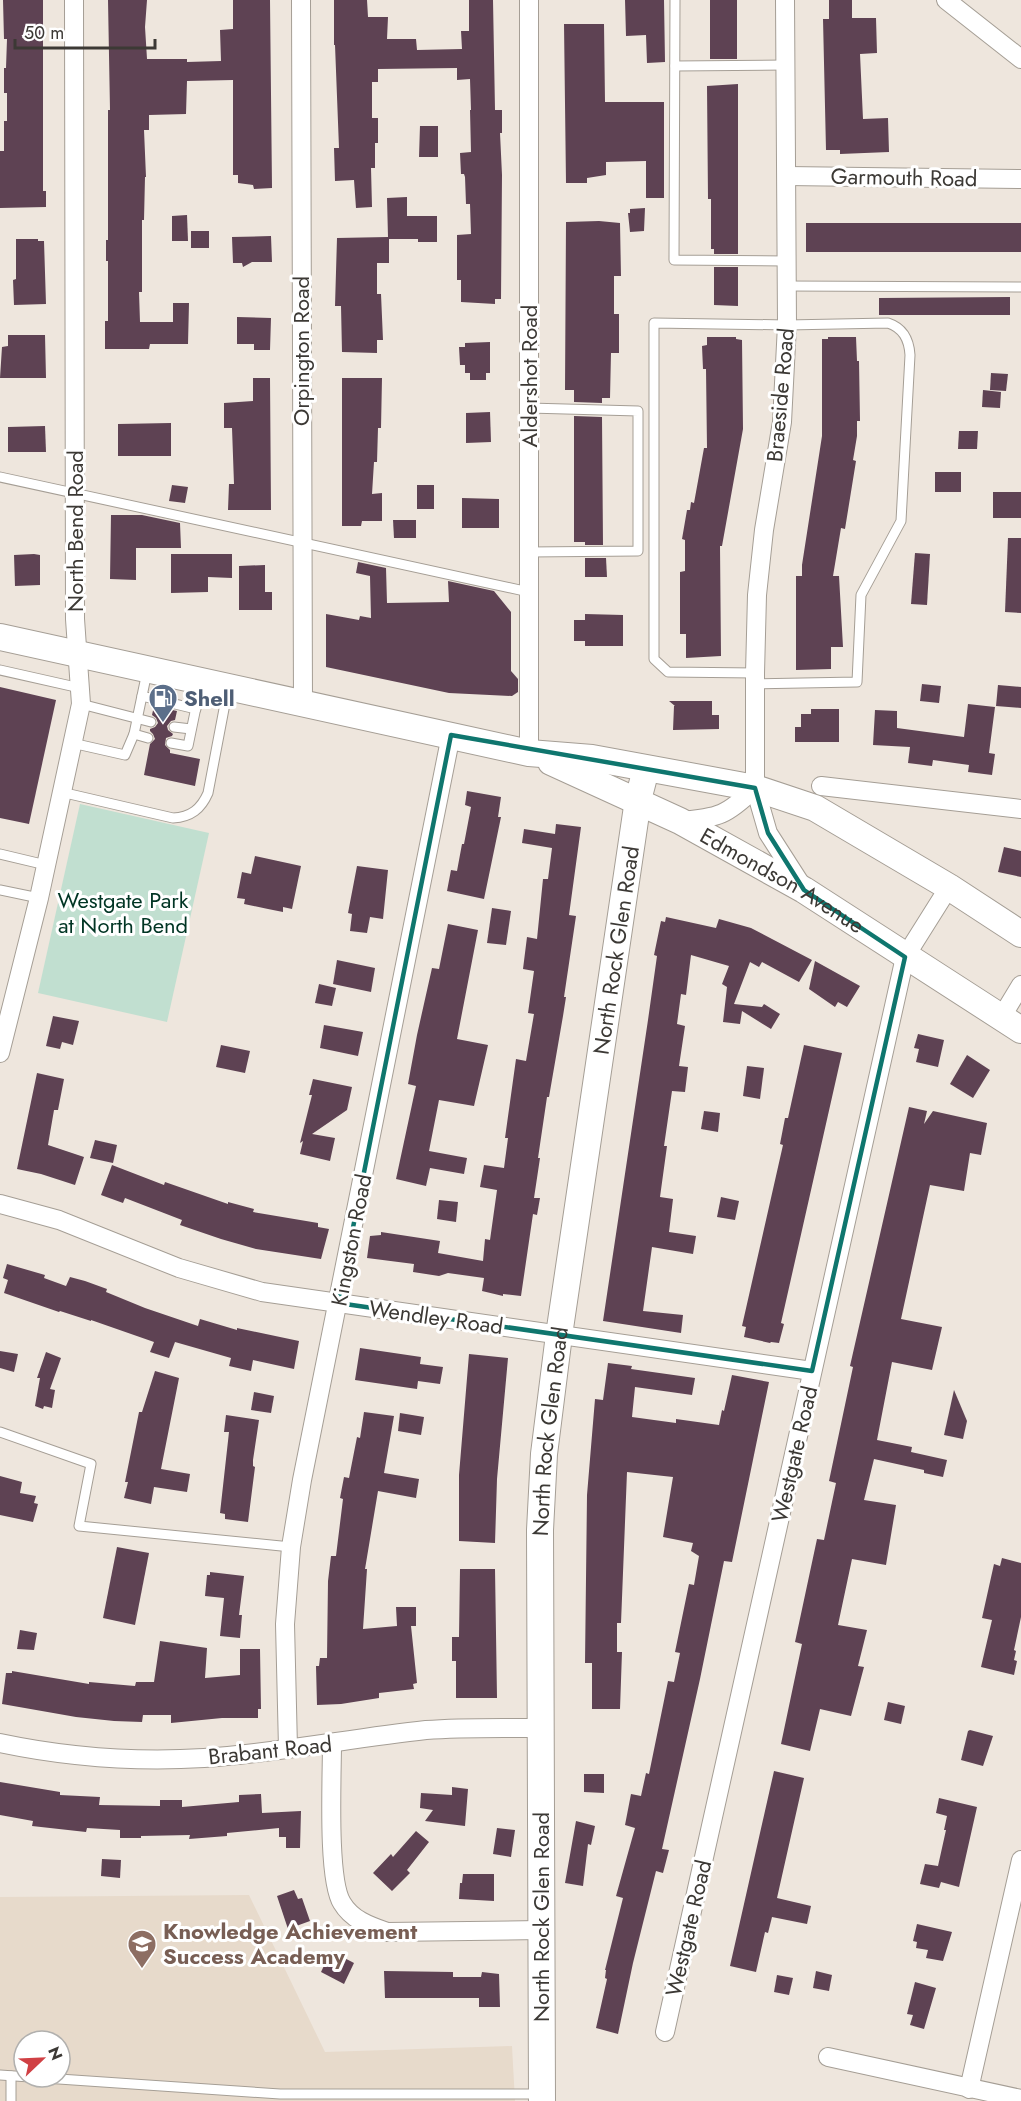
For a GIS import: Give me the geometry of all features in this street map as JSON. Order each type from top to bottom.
[{"type":"main road","name":"Edmondson Avenue","points":[[0,637],[529,753],[592,758],[755,788],[815,808],[949,887],[1021,934]]},
{"type":"main road","name":"Edmondson Avenue","points":[[529,753],[638,800],[804,890],[1011,1024]]},
{"type":"main road","name":"North Rock Glen Road","points":[[542,2098],[540,1530],[544,1454],[559,1335],[638,800],[646,769]]},
{"type":"street","name":"North Bend Road","points":[[0,1053],[6,1001],[39,898],[80,696],[77,653],[75,494],[74,0]]},
{"type":"street","name":"Orpington Road","points":[[301,0],[303,703]]},
{"type":"street","name":"Aldershot Road","points":[[529,0],[529,753]]},
{"type":"street","name":"Braeside Road","points":[[785,0],[787,325],[782,422],[764,530],[757,595],[754,679],[755,788],[768,833],[780,856],[804,890]]},
{"type":"street","points":[[949,1],[1021,59]]},
{"type":"street","name":"Garmouth Road","points":[[787,176],[1021,179]]},
{"type":"street","name":"Kingston Road","points":[[288,1748],[285,1624],[291,1547],[302,1480],[451,735]]},
{"type":"street","points":[[821,786],[1021,809]]},
{"type":"street","points":[[680,821],[723,814],[736,806],[755,788]]},
{"type":"street","name":"Westgate Road","points":[[665,2032],[905,957],[949,887]]},
{"type":"street","points":[[1011,1024],[1021,985]]},
{"type":"street","name":"Wendley Road","points":[[0,1204],[59,1220],[179,1268],[262,1292],[812,1371]]},
{"type":"street","name":"Brabant Road","points":[[0,1743],[37,1751],[91,1757],[204,1758],[426,1730],[540,1728]]},
{"type":"street","points":[[332,1743],[333,1874],[341,1902],[352,1915],[369,1926],[387,1932],[540,1930]]},
{"type":"street","points":[[969,2089],[1021,1860]]},
{"type":"street","points":[[828,2058],[1021,2099]]},
{"type":"lane","points":[[675,0],[674,260],[786,261]]},
{"type":"lane","points":[[675,66],[786,65]]},
{"type":"lane","points":[[786,286],[1021,287]]},
{"type":"lane","points":[[654,323],[787,325],[888,323],[898,327],[909,345],[901,521],[861,595],[858,682],[754,679],[668,672],[654,659],[654,323]]},
{"type":"lane","points":[[529,408],[638,411],[638,551],[529,552]]},
{"type":"lane","points":[[0,477],[528,592]]},
{"type":"lane","points":[[72,743],[124,755],[134,734],[148,669]]},
{"type":"lane","points":[[0,670],[151,722]]},
{"type":"lane","points":[[171,743],[188,746],[202,681]]},
{"type":"lane","points":[[61,792],[173,818],[184,817],[195,811],[203,805],[208,793],[228,687]]},
{"type":"lane","points":[[142,696],[196,709]]},
{"type":"lane","points":[[174,727],[191,729]]},
{"type":"lane","points":[[134,734],[148,738]]},
{"type":"lane","points":[[0,854],[46,865]]},
{"type":"lane","points":[[0,890],[39,898]]},
{"type":"lane","points":[[0,1432],[91,1464],[79,1526],[291,1547]]},
{"type":"lane","points":[[0,2075],[280,2094],[542,2098]]},
{"type":"lane","points":[[10,2076],[11,2101]]},
{"type":"highlighted area","points":[[451,735],[755,788],[768,833],[804,890],[905,957],[812,1371],[338,1303]]},
{"type":"shaded area","name":"Knowledge Achievement Success Academy","points":[[249,1895],[325,2052],[512,2046],[515,2101],[0,2101],[0,1897]]},
{"type":"green space","name":"Westgate Park at North Bend","points":[[80,804],[209,833],[167,1022],[38,993]]},
{"type":"building","points":[[3,0],[43,0],[43,191],[46,191],[46,207],[0,208],[0,151],[4,151],[4,121],[7,121],[4,68],[6,68],[7,39],[4,39]]},
{"type":"building","points":[[108,0],[147,0],[145,27],[147,59],[187,59],[187,62],[221,61],[220,30],[233,29],[233,0],[270,0],[272,188],[254,189],[253,185],[238,183],[238,175],[233,175],[233,80],[187,81],[186,114],[149,115],[149,130],[144,130],[146,177],[144,220],[142,220],[142,292],[139,292],[140,322],[173,322],[173,303],[189,303],[188,344],[150,344],[149,349],[105,349],[105,321],[108,321],[106,240],[108,240],[108,110],[110,110]]},
{"type":"building","points":[[334,0],[367,0],[368,17],[388,17],[387,39],[416,39],[417,50],[462,49],[461,31],[469,31],[469,0],[493,0],[495,110],[502,110],[502,133],[500,133],[501,299],[495,299],[495,304],[461,302],[461,280],[457,280],[457,235],[471,234],[470,204],[466,204],[465,177],[461,174],[460,153],[471,152],[471,110],[470,79],[457,80],[457,68],[378,69],[378,82],[372,82],[372,118],[378,118],[378,143],[375,143],[375,168],[371,168],[372,207],[356,208],[354,180],[335,181],[334,148],[339,148]]},
{"type":"building","points":[[625,0],[664,0],[665,62],[647,63],[646,35],[626,36]]},
{"type":"building","points":[[710,0],[737,0],[737,59],[710,59]]},
{"type":"building","points":[[829,0],[852,0],[852,18],[876,18],[877,53],[860,54],[863,119],[888,118],[889,152],[840,154],[840,150],[826,150],[823,19],[829,19]]},
{"type":"building","points":[[564,24],[604,24],[605,102],[664,102],[664,198],[646,198],[646,161],[606,162],[606,175],[587,178],[587,183],[566,183]]},
{"type":"building","points":[[738,84],[738,254],[714,254],[714,249],[711,249],[711,199],[708,199],[707,86]]},
{"type":"building","points":[[420,126],[438,126],[438,157],[419,157]]},
{"type":"building","points":[[407,197],[407,216],[437,216],[437,242],[418,242],[418,239],[389,239],[389,263],[377,263],[377,294],[381,294],[383,340],[377,340],[377,353],[342,352],[341,306],[335,306],[337,238],[388,237],[387,198]]},
{"type":"building","points":[[645,208],[644,231],[630,232],[628,213],[630,209]]},
{"type":"building","points":[[187,215],[188,241],[172,241],[172,216]]},
{"type":"building","points":[[566,222],[620,223],[621,276],[614,276],[614,314],[619,314],[619,353],[611,353],[610,398],[602,398],[602,403],[574,402],[574,390],[565,390]]},
{"type":"building","points":[[806,223],[1021,223],[1021,252],[806,252]]},
{"type":"building","points":[[191,231],[209,231],[209,248],[191,248]]},
{"type":"building","points":[[271,236],[272,262],[252,262],[243,267],[242,263],[233,263],[232,237]]},
{"type":"building","points":[[16,239],[44,241],[46,304],[14,305]]},
{"type":"building","points":[[714,267],[738,267],[738,306],[714,305]]},
{"type":"building","points":[[1010,297],[1010,315],[879,315],[879,298]]},
{"type":"building","points":[[237,317],[271,318],[270,350],[254,350],[254,344],[237,344]]},
{"type":"building","points":[[8,335],[45,335],[46,378],[0,378],[2,347],[8,346]]},
{"type":"building","points":[[707,337],[736,337],[742,340],[743,429],[722,546],[720,546],[721,656],[686,658],[686,634],[680,634],[680,572],[685,571],[685,540],[682,539],[687,510],[690,510],[691,502],[694,503],[704,448],[707,448],[706,369],[703,369],[702,346],[707,345]]},
{"type":"building","points":[[828,337],[856,337],[857,361],[859,361],[860,421],[857,421],[853,460],[856,461],[845,529],[841,528],[833,576],[839,576],[843,647],[831,647],[831,669],[796,670],[796,576],[802,576],[822,436],[822,339],[828,339]]},
{"type":"building","points":[[490,342],[490,373],[486,373],[486,380],[470,380],[470,373],[465,373],[465,365],[460,365],[459,347],[465,347],[465,343]]},
{"type":"building","points":[[991,373],[1008,374],[1006,391],[990,390]]},
{"type":"building","points":[[253,378],[270,378],[271,510],[228,510],[229,484],[234,484],[232,428],[224,428],[224,403],[253,401]]},
{"type":"building","points":[[342,378],[382,378],[381,428],[378,428],[377,462],[374,462],[372,494],[382,493],[382,521],[362,521],[361,526],[342,526]]},
{"type":"building","points":[[983,390],[1001,392],[1000,408],[982,407]]},
{"type":"building","points":[[490,412],[491,442],[466,443],[466,413]]},
{"type":"building","points":[[574,416],[602,417],[603,545],[585,545],[585,542],[574,542]]},
{"type":"building","points":[[171,423],[171,456],[118,456],[118,424]]},
{"type":"building","points":[[45,426],[46,452],[8,452],[8,427]]},
{"type":"building","points":[[959,431],[978,431],[977,449],[958,449]]},
{"type":"building","points":[[935,472],[961,472],[961,492],[935,492]]},
{"type":"building","points":[[172,485],[188,487],[185,503],[169,501]]},
{"type":"building","points":[[417,485],[434,485],[434,509],[417,509]]},
{"type":"building","points":[[993,492],[1021,492],[1021,518],[993,518]]},
{"type":"building","points":[[462,498],[499,499],[499,528],[462,528]]},
{"type":"building","points":[[111,515],[142,515],[180,523],[181,548],[136,548],[136,580],[110,579]]},
{"type":"building","points":[[393,520],[416,520],[416,538],[394,538]]},
{"type":"building","points":[[1008,538],[1021,538],[1021,613],[1005,612]]},
{"type":"building","points":[[915,553],[930,554],[927,605],[911,604]]},
{"type":"building","points":[[171,554],[232,554],[232,578],[208,577],[208,592],[171,593]]},
{"type":"building","points":[[14,555],[40,555],[40,585],[15,586]]},
{"type":"building","points":[[585,558],[606,558],[607,577],[585,577]]},
{"type":"building","points":[[358,562],[386,568],[387,603],[449,602],[448,581],[494,591],[511,612],[511,671],[518,679],[518,692],[512,696],[449,693],[326,667],[326,614],[359,620],[360,616],[371,618],[370,576],[356,573]]},
{"type":"building","points":[[265,565],[265,592],[272,592],[272,610],[239,610],[239,566]]},
{"type":"building","points":[[585,614],[623,615],[623,646],[585,646],[585,641],[574,641],[574,620],[585,620]]},
{"type":"building","points":[[922,684],[941,686],[939,703],[920,701]]},
{"type":"building","points":[[998,685],[1021,687],[1021,708],[996,706]]},
{"type":"building","points":[[0,687],[56,700],[29,824],[0,818]]},
{"type":"building","points":[[669,701],[712,701],[712,715],[719,715],[719,729],[673,730],[675,706]]},
{"type":"building","points":[[968,704],[995,707],[989,753],[995,754],[992,775],[968,772],[969,765],[933,760],[932,766],[908,763],[910,747],[873,745],[875,710],[897,711],[897,728],[964,737]]},
{"type":"building","points":[[154,706],[177,711],[175,720],[167,726],[173,734],[166,738],[165,745],[170,753],[200,759],[195,786],[144,775],[150,744],[155,739],[150,729],[158,723],[152,715]]},
{"type":"building","points":[[811,709],[839,709],[839,742],[795,742],[795,727],[801,727],[801,714],[811,714]]},
{"type":"building","points":[[467,791],[501,797],[498,817],[501,817],[484,899],[447,891],[451,870],[457,871],[462,844],[464,844],[471,807],[465,805]]},
{"type":"building","points":[[556,824],[581,827],[569,915],[576,916],[564,997],[566,997],[538,1158],[540,1158],[534,1198],[540,1198],[537,1215],[533,1214],[521,1296],[503,1294],[503,1296],[482,1291],[484,1278],[448,1273],[439,1276],[413,1272],[414,1264],[367,1258],[370,1236],[381,1235],[381,1232],[440,1241],[438,1253],[483,1261],[485,1239],[490,1240],[497,1190],[480,1187],[484,1165],[504,1168],[508,1138],[505,1138],[516,1059],[526,1061],[534,1014],[528,1013],[534,971],[523,969],[527,937],[537,939],[543,879],[548,879],[552,848],[522,843],[524,829],[555,834]]},
{"type":"building","points":[[1004,847],[1021,851],[1021,877],[998,872]]},
{"type":"building","points":[[255,856],[301,866],[292,909],[283,907],[283,912],[268,909],[244,904],[245,899],[237,898],[242,872],[251,874]]},
{"type":"building","points":[[357,866],[388,870],[383,919],[370,917],[367,933],[350,931],[352,914],[348,913]]},
{"type":"building","points":[[492,908],[511,911],[506,945],[487,943]]},
{"type":"building","points":[[666,917],[716,928],[719,919],[751,928],[812,960],[799,982],[762,962],[759,967],[750,962],[734,1004],[762,1007],[764,1004],[780,1014],[771,1029],[742,1011],[740,1024],[723,1022],[727,987],[722,984],[729,966],[691,955],[686,995],[681,994],[677,1024],[685,1026],[679,1066],[688,1067],[685,1092],[672,1091],[660,1197],[673,1199],[669,1232],[696,1236],[693,1254],[652,1247],[643,1311],[683,1315],[681,1333],[603,1321],[657,956],[654,955],[661,921],[665,922]]},
{"type":"building","points":[[448,924],[478,930],[457,1039],[488,1045],[474,1106],[439,1100],[429,1151],[467,1158],[464,1174],[430,1168],[426,1186],[396,1179],[416,1086],[408,1084],[417,1035],[432,968],[439,969]]},
{"type":"building","points":[[337,960],[375,968],[371,992],[333,984]]},
{"type":"building","points":[[815,961],[860,986],[847,1007],[838,1002],[835,1007],[809,989]]},
{"type":"building","points":[[319,984],[336,988],[332,1006],[315,1003]]},
{"type":"building","points":[[53,1016],[79,1021],[73,1045],[62,1042],[60,1049],[46,1046]]},
{"type":"building","points":[[324,1025],[363,1032],[358,1056],[320,1048]]},
{"type":"building","points":[[918,1034],[944,1040],[938,1067],[916,1062],[919,1049],[914,1048]]},
{"type":"building","points":[[221,1045],[250,1051],[245,1073],[216,1067]]},
{"type":"building","points":[[804,1045],[842,1053],[781,1323],[784,1324],[779,1343],[770,1343],[744,1337],[746,1327],[742,1326],[783,1145],[780,1144],[785,1118],[788,1118]]},
{"type":"building","points":[[967,1055],[990,1070],[973,1098],[950,1084]]},
{"type":"building","points":[[747,1066],[764,1068],[760,1099],[743,1096]]},
{"type":"building","points":[[37,1073],[64,1079],[58,1110],[54,1110],[48,1145],[84,1157],[75,1185],[17,1169]]},
{"type":"building","points":[[313,1079],[352,1087],[347,1110],[312,1134],[335,1138],[330,1161],[300,1154],[303,1141],[300,1143],[312,1095],[309,1095]]},
{"type":"building","points":[[909,1107],[927,1111],[924,1124],[933,1111],[987,1123],[981,1155],[970,1153],[964,1191],[930,1185],[901,1319],[942,1327],[932,1370],[892,1362],[877,1440],[912,1447],[911,1452],[947,1460],[943,1477],[924,1473],[924,1470],[874,1459],[864,1500],[896,1505],[886,1565],[852,1559],[838,1625],[867,1630],[858,1666],[864,1667],[851,1716],[820,1709],[810,1751],[781,1744],[802,1644],[795,1642],[817,1539],[824,1540],[836,1483],[829,1481],[853,1367],[850,1366]]},
{"type":"building","points":[[704,1111],[720,1113],[718,1132],[701,1129]]},
{"type":"building","points":[[95,1140],[117,1145],[113,1163],[90,1158]]},
{"type":"building","points":[[112,1165],[164,1185],[165,1182],[228,1204],[228,1202],[254,1209],[253,1212],[318,1223],[318,1227],[329,1229],[321,1259],[256,1249],[221,1239],[180,1225],[182,1220],[125,1198],[123,1203],[101,1195]]},
{"type":"building","points":[[721,1197],[739,1201],[735,1220],[717,1217]]},
{"type":"building","points":[[439,1200],[458,1202],[456,1222],[437,1219]]},
{"type":"building","points":[[7,1264],[45,1275],[44,1278],[66,1286],[70,1277],[85,1281],[145,1308],[198,1326],[200,1319],[237,1330],[237,1328],[299,1341],[294,1369],[253,1360],[251,1371],[229,1366],[231,1358],[175,1342],[169,1358],[150,1352],[154,1342],[4,1293],[8,1280],[3,1278]]},
{"type":"building","points":[[360,1348],[421,1357],[420,1364],[443,1367],[440,1384],[418,1381],[417,1389],[355,1380]]},
{"type":"building","points":[[0,1351],[18,1354],[14,1372],[0,1368]]},
{"type":"building","points":[[46,1352],[61,1358],[50,1389],[55,1390],[52,1408],[44,1406],[43,1409],[35,1406],[40,1378],[37,1378]]},
{"type":"building","points":[[469,1354],[508,1358],[497,1479],[495,1543],[459,1541],[459,1475]]},
{"type":"building","points":[[608,1363],[632,1366],[631,1369],[695,1378],[692,1395],[635,1387],[632,1417],[676,1423],[676,1419],[719,1425],[732,1375],[769,1382],[732,1562],[724,1561],[662,1849],[669,1850],[663,1873],[656,1871],[618,2034],[596,2028],[607,1979],[605,1970],[623,1898],[616,1896],[635,1828],[625,1825],[631,1794],[641,1796],[646,1773],[649,1774],[668,1681],[674,1682],[680,1653],[675,1652],[689,1584],[694,1585],[699,1556],[691,1551],[693,1543],[663,1537],[673,1477],[627,1472],[621,1623],[617,1623],[617,1652],[622,1652],[620,1709],[592,1709],[592,1663],[585,1663],[587,1495],[595,1399],[603,1400]]},
{"type":"building","points":[[155,1371],[179,1378],[161,1469],[190,1474],[187,1492],[154,1487],[151,1504],[124,1498],[139,1412],[142,1412]]},
{"type":"building","points":[[954,1390],[967,1421],[963,1439],[944,1435]]},
{"type":"building","points":[[254,1392],[274,1396],[271,1413],[251,1410]]},
{"type":"building","points":[[364,1412],[394,1416],[384,1473],[419,1479],[416,1498],[378,1491],[365,1569],[367,1569],[363,1629],[397,1626],[396,1607],[416,1607],[416,1626],[411,1626],[417,1683],[413,1684],[414,1689],[379,1693],[379,1698],[317,1705],[316,1666],[319,1666],[320,1658],[327,1658],[328,1581],[331,1556],[336,1556],[343,1499],[340,1498],[344,1477],[349,1478],[357,1437],[360,1438]]},
{"type":"building","points":[[400,1413],[424,1417],[421,1435],[398,1431]]},
{"type":"building","points":[[226,1415],[259,1420],[248,1522],[225,1519],[225,1514],[220,1513],[229,1432],[224,1432]]},
{"type":"building","points":[[0,1476],[22,1482],[20,1493],[36,1496],[34,1503],[38,1504],[33,1522],[0,1515]]},
{"type":"building","points":[[117,1547],[149,1553],[135,1625],[103,1618]]},
{"type":"building","points":[[1002,1558],[1021,1563],[1021,1617],[1014,1650],[1016,1651],[1014,1660],[1017,1661],[1014,1675],[981,1667],[992,1620],[982,1618],[994,1564],[1000,1566]]},
{"type":"building","points":[[460,1569],[495,1569],[497,1698],[456,1698],[456,1661],[452,1661],[452,1637],[459,1637]]},
{"type":"building","points":[[210,1572],[244,1576],[239,1615],[242,1615],[240,1638],[220,1636],[224,1598],[205,1596],[207,1575],[210,1575]]},
{"type":"building","points":[[20,1630],[37,1633],[34,1650],[17,1649]]},
{"type":"building","points":[[160,1641],[207,1648],[205,1678],[240,1675],[240,1649],[260,1649],[261,1709],[258,1709],[258,1718],[222,1718],[171,1723],[171,1715],[143,1715],[142,1722],[114,1721],[2,1704],[6,1673],[12,1673],[12,1671],[89,1684],[89,1682],[135,1686],[136,1682],[154,1682]]},
{"type":"building","points":[[888,1702],[905,1706],[901,1724],[884,1720]]},
{"type":"building","points":[[970,1730],[993,1736],[983,1766],[961,1760]]},
{"type":"building","points":[[774,1771],[804,1778],[777,1898],[811,1906],[807,1924],[772,1917],[768,1933],[765,1932],[756,1972],[730,1966]]},
{"type":"building","points":[[584,1774],[604,1774],[604,1793],[584,1792]]},
{"type":"building","points":[[0,1782],[60,1792],[60,1795],[100,1797],[99,1805],[160,1806],[160,1800],[182,1800],[182,1807],[239,1802],[239,1795],[261,1794],[262,1813],[301,1811],[300,1848],[286,1848],[286,1837],[279,1837],[279,1828],[189,1839],[190,1835],[120,1838],[120,1830],[87,1828],[86,1832],[32,1826],[33,1821],[0,1815]]},
{"type":"building","points":[[452,1787],[468,1789],[465,1826],[425,1821],[433,1810],[420,1808],[421,1793],[452,1795]]},
{"type":"building","points":[[939,1798],[977,1807],[959,1887],[941,1882],[939,1888],[920,1884],[925,1864],[938,1866],[946,1830],[944,1830],[947,1816],[936,1813]]},
{"type":"building","points":[[576,1821],[595,1826],[591,1845],[588,1844],[583,1886],[565,1883]]},
{"type":"building","points":[[497,1828],[515,1830],[511,1857],[493,1854]]},
{"type":"building","points":[[416,1831],[429,1842],[407,1870],[410,1873],[392,1891],[373,1873],[391,1854],[393,1857]]},
{"type":"building","points":[[102,1859],[121,1860],[120,1878],[101,1876]]},
{"type":"building","points":[[463,1874],[494,1874],[494,1901],[459,1899]]},
{"type":"building","points":[[294,1890],[298,1899],[302,1898],[310,1921],[288,1929],[277,1896]]},
{"type":"building","points":[[917,1924],[952,1932],[943,1961],[926,1958],[928,1950],[916,1948],[917,1942],[913,1941]]},
{"type":"building","points":[[331,1951],[354,1963],[344,1984],[321,1972]]},
{"type":"building","points":[[384,1971],[453,1972],[453,1977],[481,1977],[482,1972],[499,1974],[500,2007],[479,2007],[479,1998],[385,1998]]},
{"type":"building","points":[[816,1971],[832,1975],[829,1991],[813,1988]]},
{"type":"building","points":[[777,1975],[793,1978],[789,1995],[774,1992]]},
{"type":"building","points":[[915,1982],[936,1988],[924,2029],[910,2025],[913,2015],[907,2014]]},
{"type":"place","name":"Shell","points":[[163,724]]},
{"type":"place","name":"Knowledge Achievement Success Academy","points":[[142,1970]]}]
